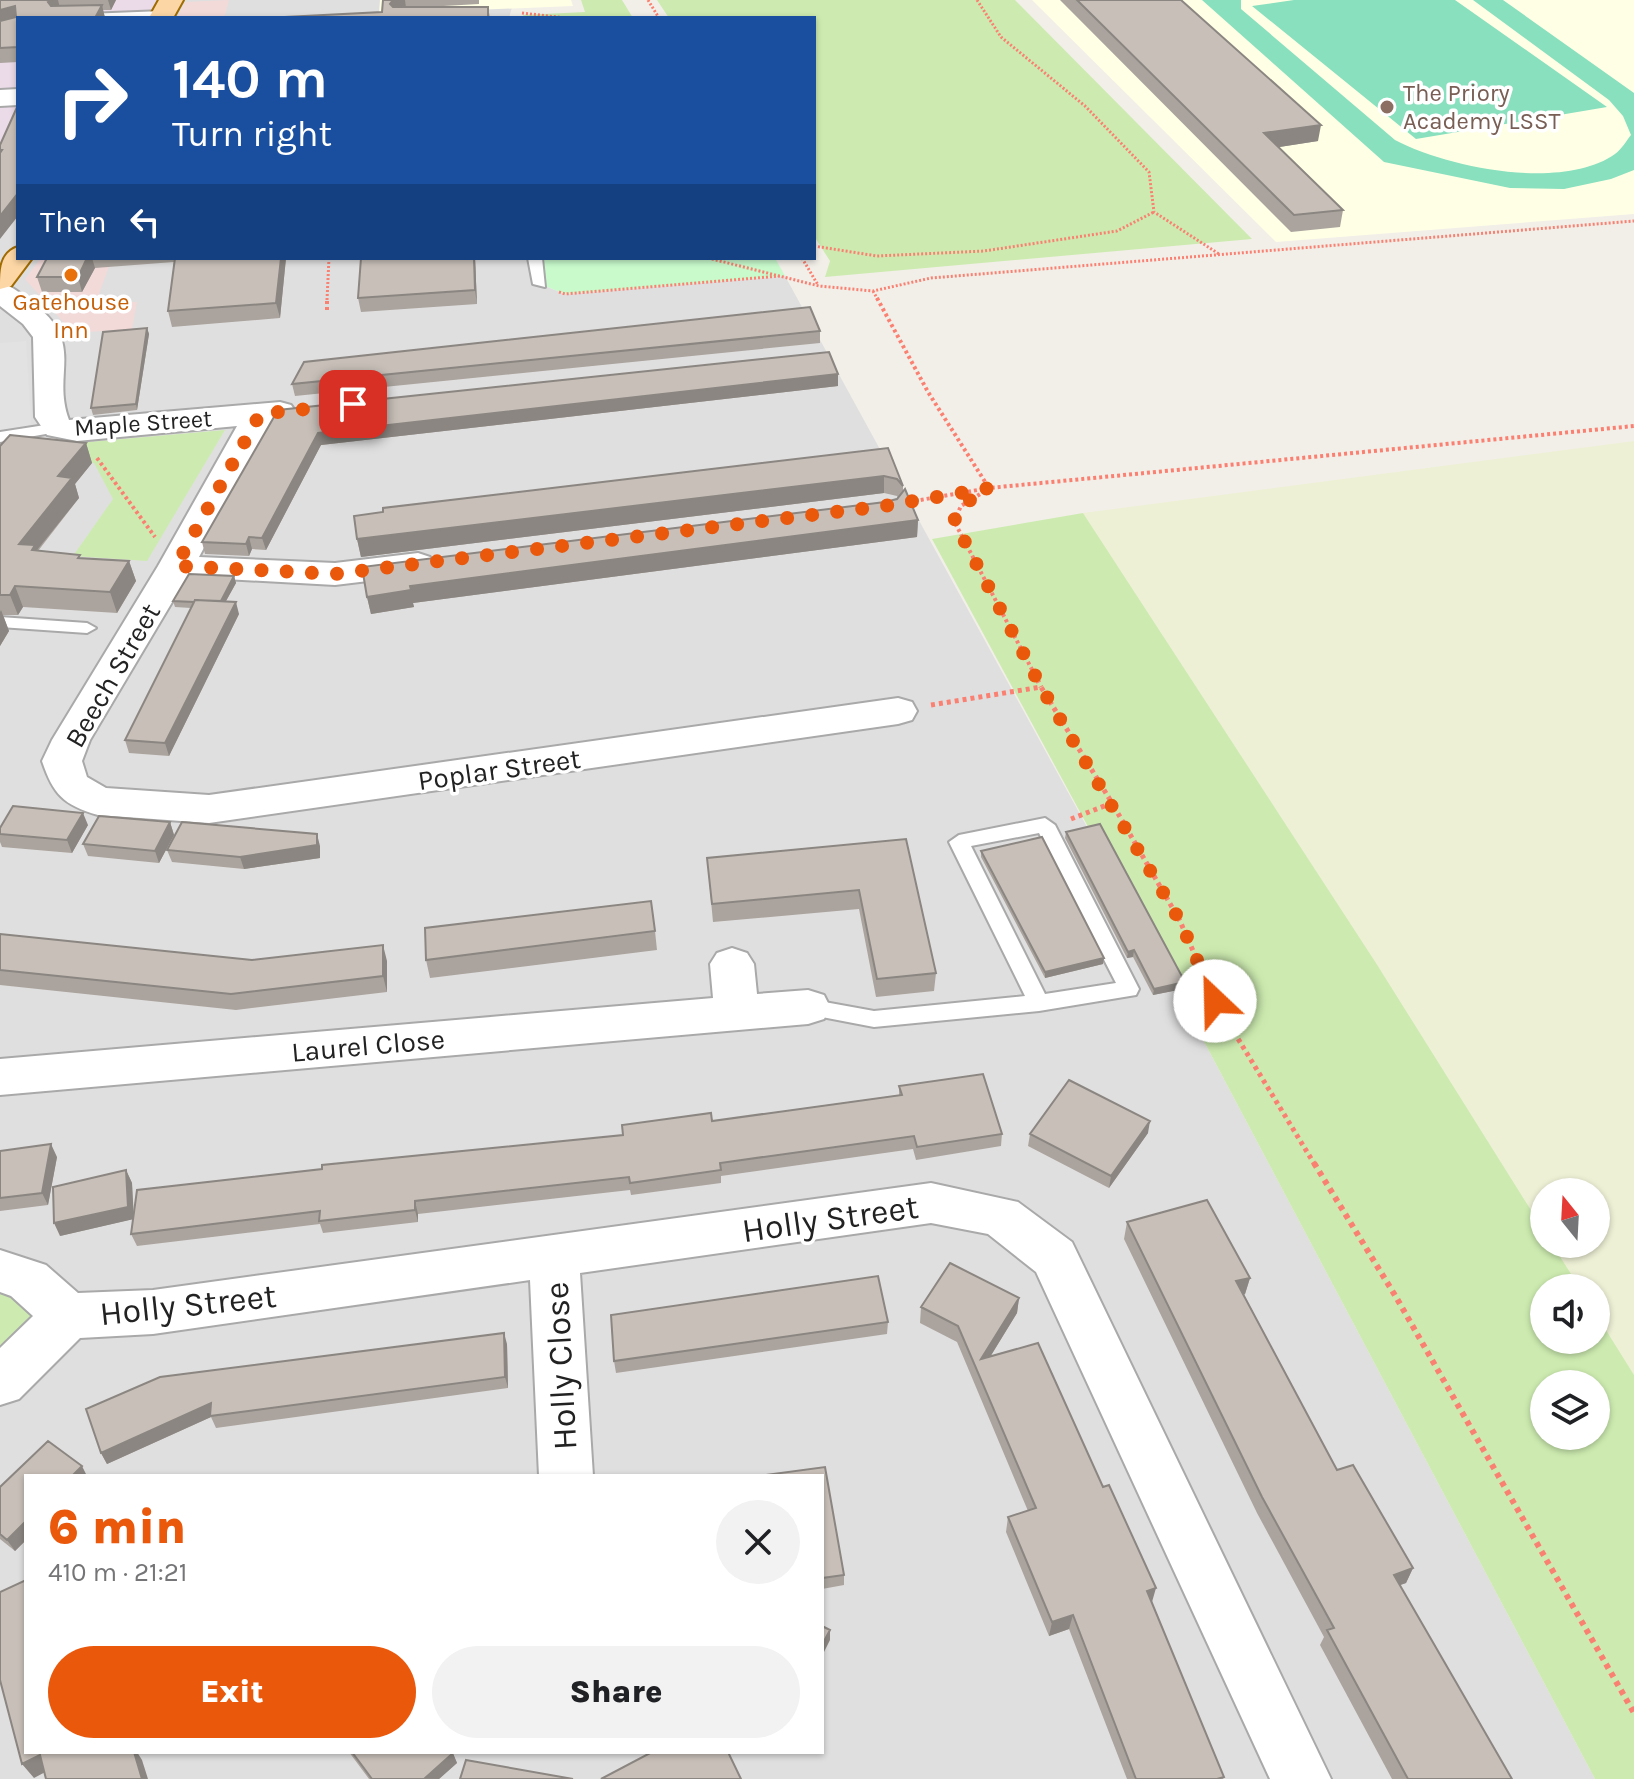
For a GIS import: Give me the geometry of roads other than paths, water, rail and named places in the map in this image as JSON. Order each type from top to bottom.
[{"type":"main road","points":[[0,280],[16,259]]},
{"type":"street","name":"Maple Street","points":[[0,292],[34,318],[48,337],[51,417],[68,430],[308,409]]},
{"type":"street","name":"Beech Street","points":[[98,801],[70,785],[62,761],[71,740],[176,566],[260,414]]},
{"type":"street","points":[[176,566],[335,574],[445,561]]},
{"type":"street","name":"Poplar Street","points":[[98,801],[209,809],[898,711]]},
{"type":"street","points":[[732,964],[737,1013]]},
{"type":"street","name":"Laurel Close","points":[[0,1077],[808,1007]]},
{"type":"street","name":"Holly Street","points":[[0,1382],[68,1316],[153,1312],[931,1203],[1001,1216],[1054,1257],[1301,1779]]},
{"type":"street","name":"Holly Close","points":[[554,1256],[566,1474]]},
{"type":"street","name":"Holly Street","points":[[0,1271],[28,1280],[68,1316]]},
{"type":"lane","points":[[91,16],[165,11]]},
{"type":"lane","points":[[535,260],[540,284]]},
{"type":"lane","points":[[0,437],[68,430]]},
{"type":"lane","points":[[0,622],[87,628]]},
{"type":"lane","points":[[808,1007],[874,1019],[1039,1003],[1129,989],[1045,825],[959,842],[1039,1003]]},
{"type":"place","name":"The Priory Academy LSST","points":[[1387,107]]},
{"type":"place","name":"Gatehouse Inn","points":[[71,275]]}]
